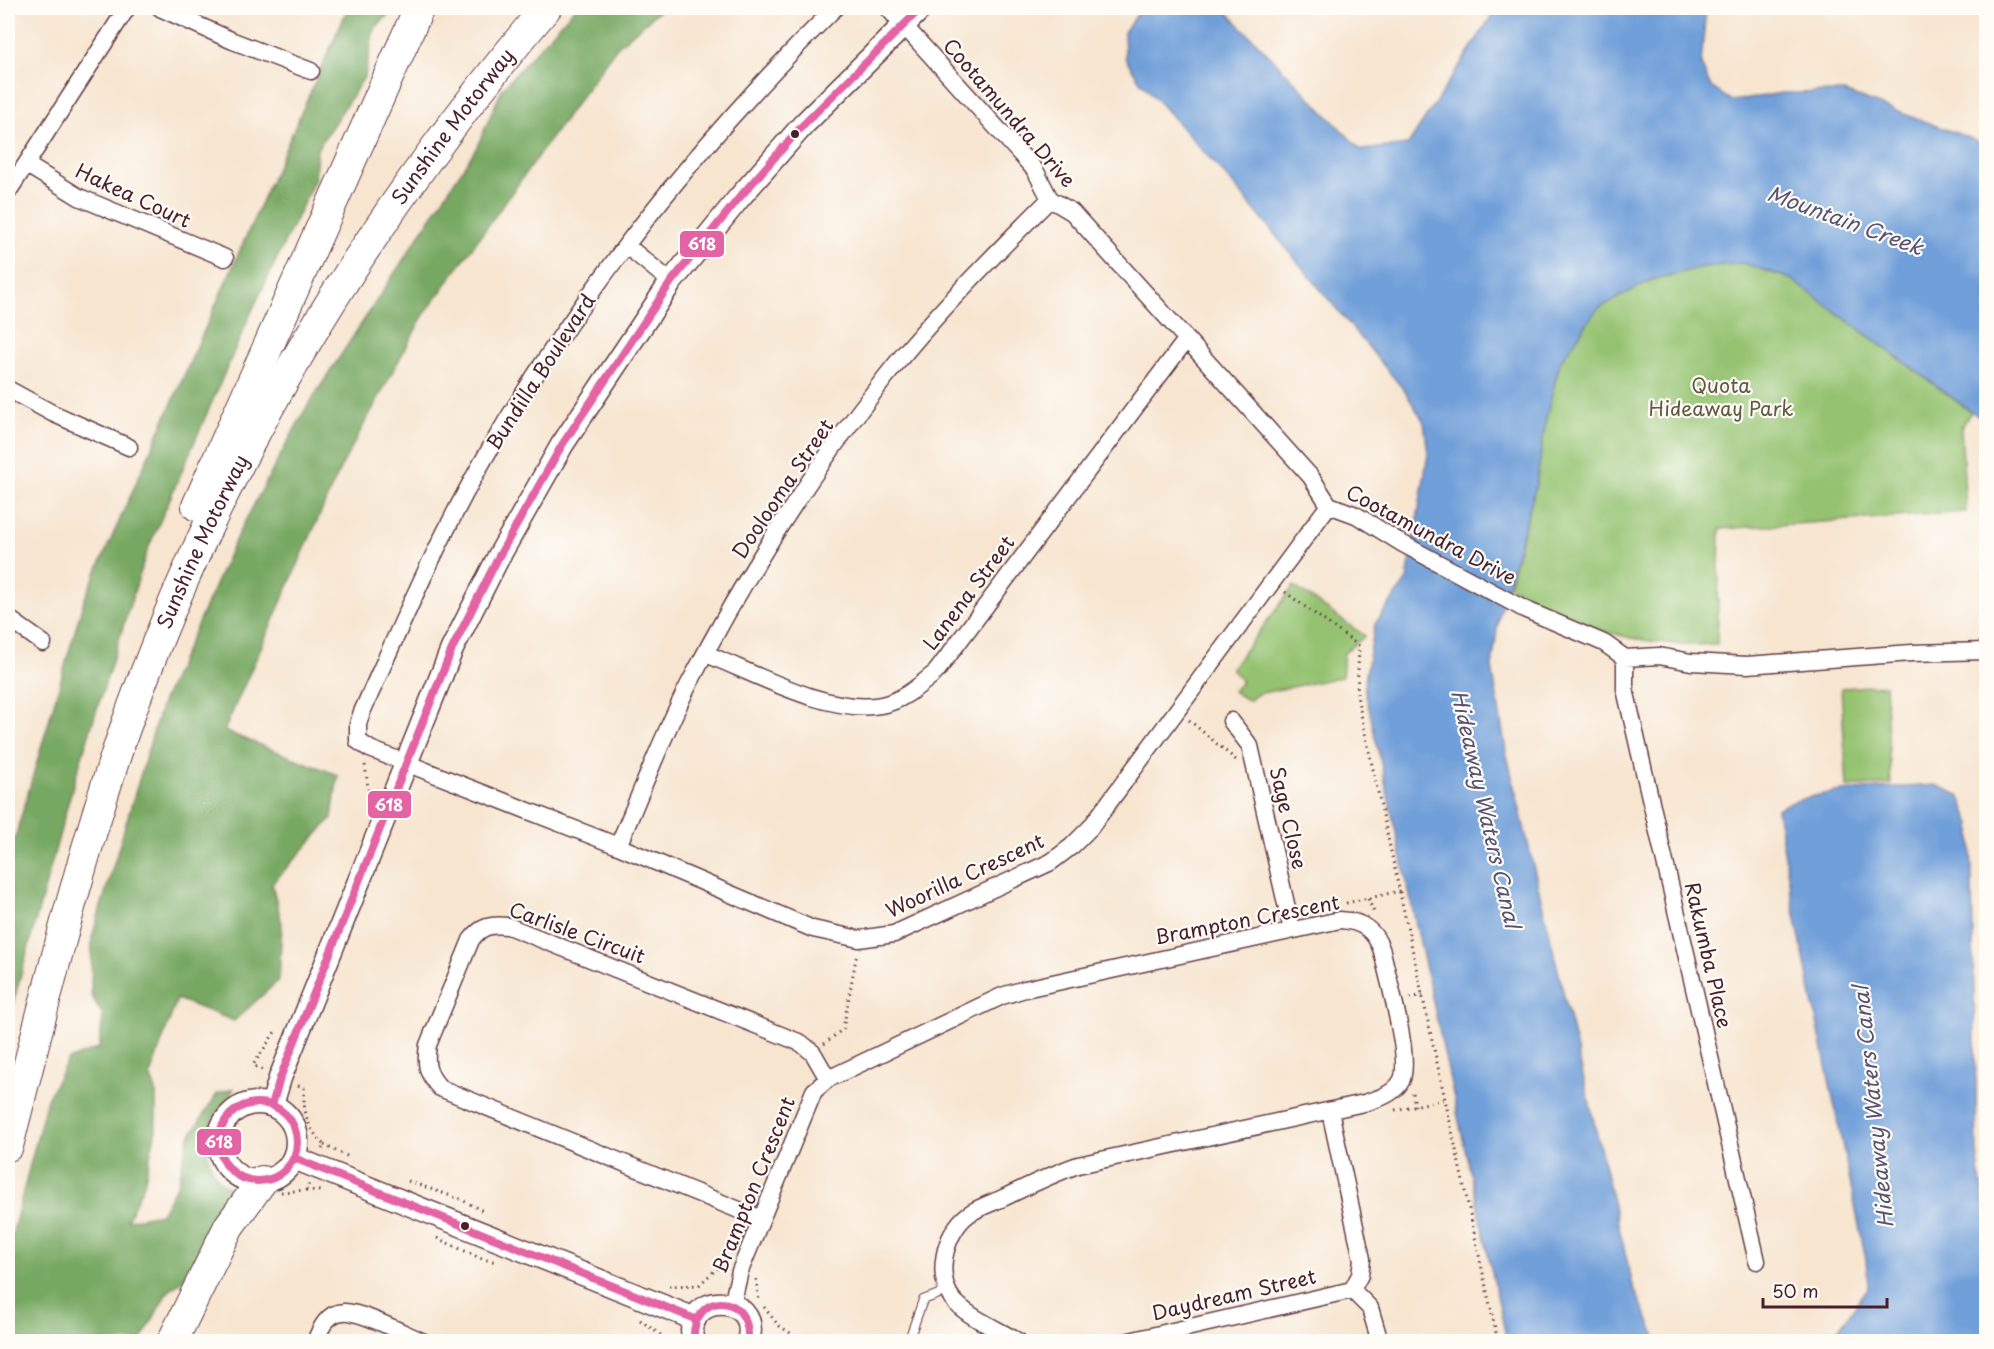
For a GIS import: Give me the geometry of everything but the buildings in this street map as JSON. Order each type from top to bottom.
[{"type":"highway","points":[[171,610],[166,586],[191,520],[249,383],[419,8]]},
{"type":"highway","name":"Sunshine Motorway","points":[[8,1146],[92,829],[124,732],[194,556],[255,431],[322,315],[392,206],[441,138],[546,8]]},
{"type":"highway","points":[[172,1341],[228,1226],[262,1181]]},
{"type":"street","points":[[8,192],[127,8]]},
{"type":"street","points":[[160,8],[232,41],[311,71]]},
{"type":"street","name":"Bundilla Boulevard","points":[[407,764],[358,741],[358,724],[425,571],[490,447],[560,338],[627,246],[705,146],[835,8]]},
{"type":"street","points":[[272,1105],[280,1078],[407,764],[425,711],[452,649],[499,556],[562,445],[671,282],[895,16],[921,8]]},
{"type":"street","name":"Cootamundra Drive","points":[[895,16],[1035,170],[1050,199],[1072,212],[1311,477],[1329,505],[1356,515],[1403,544],[1524,609],[1604,643],[1625,658]]},
{"type":"street","name":"Hakea Court","points":[[27,165],[79,197],[225,258]]},
{"type":"street","name":"Doolooma Street","points":[[618,846],[688,685],[757,562],[819,469],[885,378],[969,281],[1050,199]]},
{"type":"street","points":[[627,246],[671,282]]},
{"type":"street","name":"Lanena Street","points":[[706,654],[820,700],[848,706],[881,705],[912,692],[936,672],[1186,340]]},
{"type":"street","points":[[8,388],[52,413],[129,447]]},
{"type":"street","name":"Woorilla Crescent","points":[[407,764],[618,846],[813,929],[859,939],[894,934],[1051,862],[1072,846],[1090,828],[1329,505]]},
{"type":"street","points":[[8,618],[43,644]]},
{"type":"street","points":[[1625,658],[1659,657],[1691,662],[1747,665],[1912,653],[1986,651]]},
{"type":"street","name":"Rakumba Place","points":[[1625,658],[1625,689],[1757,1261]]},
{"type":"street","name":"Sage Close","points":[[1231,720],[1250,746],[1292,930]]},
{"type":"street","name":"Brampton Crescent","points":[[732,1305],[740,1271],[814,1091],[828,1079],[1002,996],[1340,920],[1355,921],[1377,938],[1406,1059],[1401,1083],[1387,1095],[1330,1110],[1078,1165],[1049,1176],[969,1214],[957,1227],[943,1260],[942,1275],[947,1291]]},
{"type":"street","name":"Carlisle Circuit","points":[[761,1219],[440,1088],[429,1076],[425,1060],[428,1045],[471,940],[479,930],[493,925],[508,926],[801,1043],[813,1053],[828,1079]]},
{"type":"street","points":[[259,1102],[272,1105],[284,1112],[292,1122],[297,1134],[294,1158],[286,1170],[275,1177],[262,1181],[249,1180],[232,1170],[221,1154],[219,1139],[222,1126],[232,1113],[243,1106],[259,1102]]},
{"type":"street","points":[[1330,1110],[1362,1259],[1360,1275],[1352,1290],[1370,1308],[1380,1341]]},
{"type":"street","points":[[294,1158],[694,1330],[708,1306],[717,1303],[732,1305],[743,1313],[748,1321],[750,1341]]},
{"type":"street","name":"Daydream Street","points":[[1125,1341],[1352,1290]]},
{"type":"street","points":[[947,1291],[957,1304],[1019,1341]]},
{"type":"street","points":[[315,1341],[321,1327],[331,1316],[343,1311],[357,1314],[424,1341]]},
{"type":"lane","points":[[908,1341],[923,1300],[947,1291]]},
{"type":"path","points":[[1272,583],[1359,646],[1357,696],[1498,1341]]},
{"type":"path","points":[[1188,721],[1241,765]]},
{"type":"path","points":[[366,761],[369,794],[367,806]]},
{"type":"path","points":[[1339,905],[1400,891]]},
{"type":"path","points":[[813,1053],[843,1029],[859,939]]},
{"type":"path","points":[[261,1070],[253,1065],[278,1025]]},
{"type":"path","points":[[297,1085],[304,1088],[304,1115],[311,1132],[324,1145],[356,1161]]},
{"type":"path","points":[[1384,1113],[1446,1099]]},
{"type":"path","points":[[322,1151],[324,1145]]},
{"type":"path","points":[[405,1180],[460,1199],[487,1213]]},
{"type":"path","points":[[662,1284],[671,1287],[699,1285],[722,1264],[755,1276],[759,1302],[778,1324],[804,1341]]},
{"type":"green space","points":[[348,8],[392,8],[374,29],[365,76],[317,149],[315,179],[250,315],[147,551],[73,785],[8,1022],[8,862],[84,600]]},
{"type":"green space","points":[[575,8],[662,8],[616,48],[423,316],[341,467],[224,731],[338,775],[332,818],[272,884],[282,924],[279,980],[234,1021],[177,999],[150,1075],[156,1091],[156,1130],[144,1184],[127,1220],[161,1214],[178,1183],[188,1139],[217,1094],[234,1088],[215,1115],[210,1127],[209,1156],[215,1175],[221,1182],[231,1188],[248,1190],[196,1269],[167,1293],[141,1341],[8,1342],[8,1250],[47,1099],[68,1060],[99,1048],[103,1015],[91,995],[92,937],[162,703],[238,534],[305,410],[477,147],[502,89]]},
{"type":"green space","name":"Quota Hideaway Park","points":[[1743,263],[1791,279],[1971,412],[1961,427],[1966,512],[1720,529],[1717,644],[1661,643],[1608,632],[1558,613],[1509,586],[1536,485],[1546,418],[1560,362],[1597,309],[1651,280],[1703,267]]},
{"type":"green space","points":[[1294,586],[1365,636],[1344,653],[1342,677],[1257,694],[1249,701],[1233,691],[1242,681],[1231,669]]},
{"type":"green space","points":[[1885,685],[1891,784],[1847,787],[1841,688]]},
{"type":"water","points":[[1142,8],[1223,8],[1361,150],[1408,145],[1497,8],[1706,8],[1701,64],[1711,87],[1732,101],[1782,93],[1844,92],[1986,144],[1986,422],[1791,279],[1743,263],[1703,267],[1651,280],[1597,309],[1560,362],[1546,418],[1536,485],[1499,615],[1492,667],[1506,751],[1633,1286],[1658,1341],[1507,1341],[1364,686],[1375,624],[1407,580],[1428,454],[1424,422],[1404,390],[1232,183],[1140,81],[1125,58],[1124,32]]},
{"type":"water","name":"Hideaway Waters Canal","points":[[1936,785],[1959,795],[1971,824],[1977,1152],[1986,1224],[1986,1341],[1830,1341],[1868,1288],[1866,1259],[1793,905],[1777,809],[1814,796],[1834,792]]},
{"type":"transit line","name":"618","points":[[272,1105],[280,1078],[452,649],[499,556],[562,445],[671,282],[739,198],[804,124],[921,8]]},
{"type":"transit line","name":"618","points":[[258,1103],[273,1106],[286,1114],[294,1127],[297,1142],[294,1157],[286,1170],[273,1178],[258,1181],[243,1178],[230,1170],[222,1157],[219,1142],[222,1127],[230,1114],[243,1106],[258,1103]]},
{"type":"transit line","name":"618","points":[[294,1158],[695,1319]]},
{"type":"transit line","name":"618","points":[[694,1342],[695,1325],[701,1313],[710,1305],[721,1303],[732,1305],[741,1313],[747,1325],[748,1342]]},
{"type":"water label","name":"Mountain Creek","points":[[1845,221]]}]
